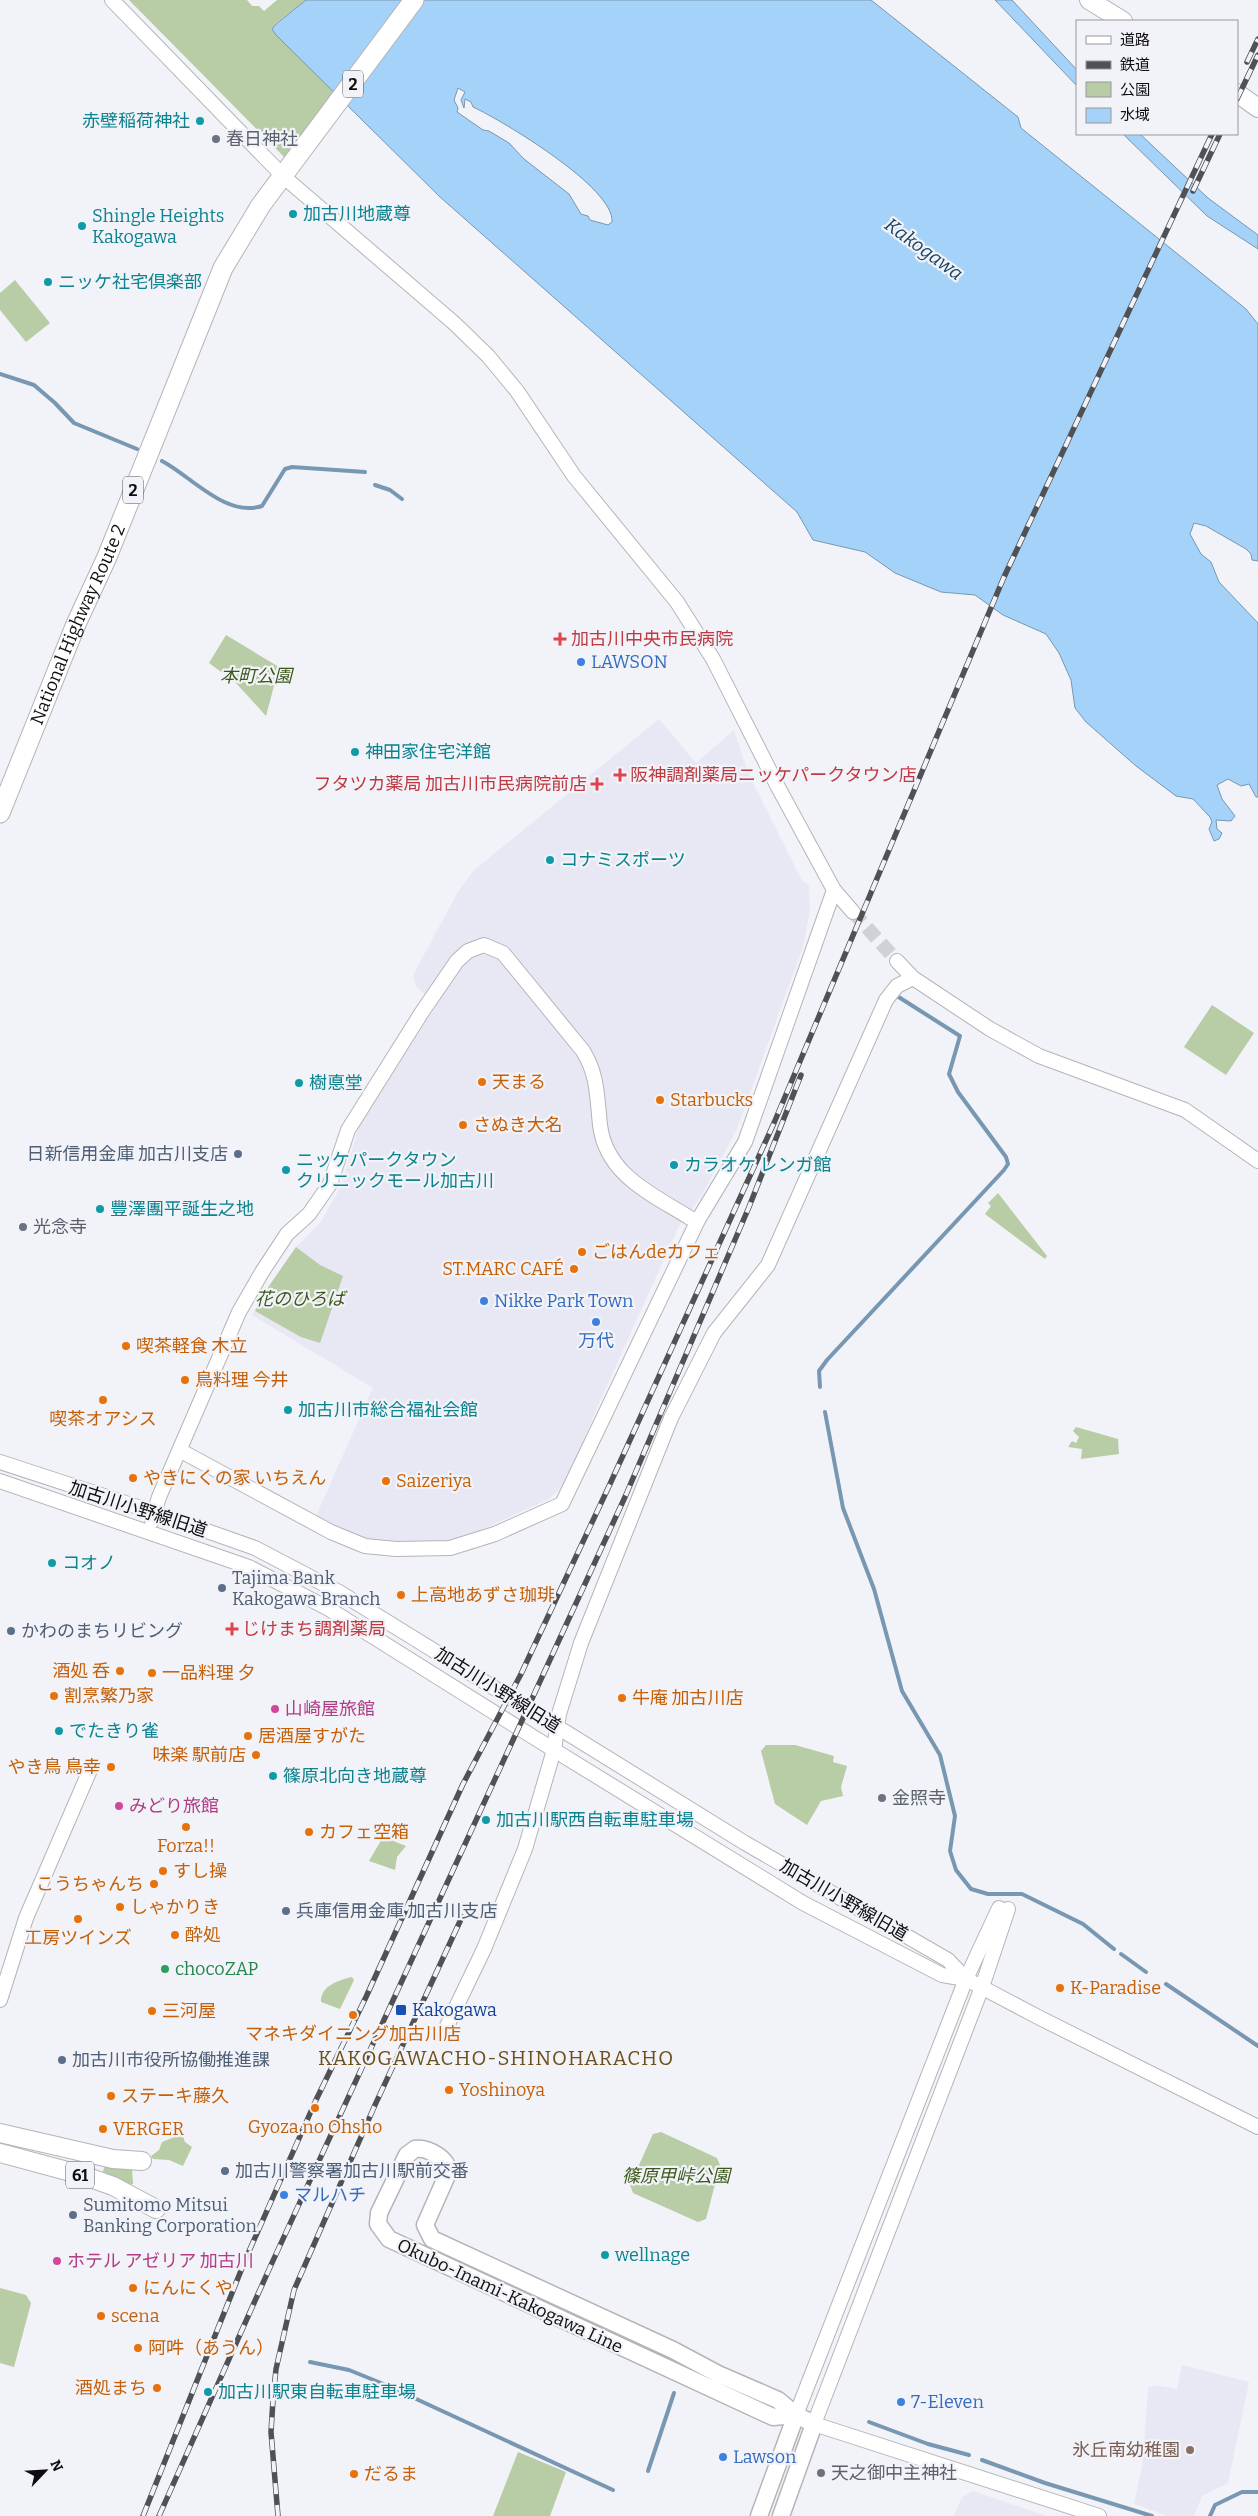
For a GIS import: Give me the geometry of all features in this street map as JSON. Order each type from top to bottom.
[{"type":"highway","name":"National Highway Route 2","points":[[0,813],[76,624],[107,557],[223,268],[261,205],[288,172],[414,0]]},
{"type":"main road","points":[[1089,0],[1121,20]]},
{"type":"main road","points":[[1238,94],[1258,108]]},
{"type":"main road","name":"61","points":[[0,2133],[113,2159],[142,2162]]},
{"type":"main road","name":"Okubo-Inami-Kakogawa Line","points":[[796,2415],[773,2417],[389,2239],[378,2224],[379,2213],[407,2155],[415,2149],[422,2148],[444,2161],[447,2166],[448,2173],[425,2225],[432,2239],[673,2350],[718,2374],[778,2400],[796,2415],[814,2424]]},
{"type":"main road","name":"61","points":[[0,2153],[94,2179],[113,2186],[156,2209]]},
{"type":"main road","points":[[759,2516],[796,2415]]},
{"type":"main road","points":[[781,2516],[814,2424]]},
{"type":"street","points":[[112,0],[288,172],[454,323],[488,356],[517,391],[574,476],[677,602],[714,659],[778,787],[834,890],[853,912]]},
{"type":"street","points":[[181,1451],[331,1532],[365,1546],[396,1549],[450,1548],[479,1540],[534,1518],[562,1504],[570,1492],[698,1220],[745,1142],[834,890]]},
{"type":"street","points":[[150,1532],[153,1512],[181,1451],[239,1312],[287,1234],[309,1214],[330,1184],[348,1130],[422,1012],[457,962],[468,951],[484,945],[503,953],[583,1051],[591,1063],[596,1081],[603,1141],[614,1164],[633,1182],[690,1218],[698,1220]]},
{"type":"street","points":[[896,961],[913,978],[990,1029],[1040,1056],[1185,1110],[1258,1161]]},
{"type":"street","points":[[447,2026],[484,1948],[525,1849],[554,1750],[559,1714],[581,1643],[671,1418],[714,1333],[768,1266],[886,1000],[897,986],[913,978]]},
{"type":"street","name":"加古川小野線旧道","points":[[0,1462],[153,1512],[254,1548],[339,1592],[745,1843],[948,1960],[966,1979]]},
{"type":"street","name":"加古川小野線旧道","points":[[0,1481],[249,1566],[324,1606],[803,1903],[942,1975],[966,1979],[1258,2127]]},
{"type":"street","points":[[0,2000],[26,1918],[90,1770]]},
{"type":"street","points":[[796,2415],[966,1979],[1003,1908],[982,1987],[814,2424],[1099,2516]]},
{"type":"shaded area","points":[[659,719],[696,763],[734,730],[748,773],[801,879],[809,886],[810,911],[803,947],[737,1129],[701,1197],[679,1226],[593,1417],[566,1483],[549,1499],[466,1537],[412,1546],[360,1537],[315,1518],[373,1388],[252,1315],[296,1247],[320,1223],[341,1186],[359,1127],[436,1006],[416,986],[413,975],[458,892],[473,871]]},
{"type":"shaded area","name":"氷丘南幼稚園","points":[[1182,2365],[1249,2382],[1228,2483],[1202,2496],[1194,2516],[1168,2516],[1134,2504],[1143,2461],[1148,2388],[1155,2385],[1177,2389]]},
{"type":"shaded area","points":[[973,2491],[1047,2516],[954,2516],[962,2497]]},
{"type":"green space","points":[[129,0],[247,0],[252,6],[259,6],[264,11],[277,0],[306,0],[275,24],[272,29],[338,96],[288,161]]},
{"type":"green space","points":[[15,280],[50,323],[26,342],[0,310],[0,293]]},
{"type":"green space","name":"本町公園","points":[[226,635],[279,667],[266,716],[236,683],[209,663]]},
{"type":"green space","points":[[1212,1005],[1254,1033],[1226,1075],[1184,1047]]},
{"type":"green space","points":[[998,1193],[1047,1256],[1045,1259],[985,1214],[991,1206],[988,1203]]},
{"type":"green space","name":"花のひろば","points":[[296,1247],[320,1265],[343,1276],[320,1343],[301,1337],[255,1311],[269,1286]]},
{"type":"green space","points":[[1076,1427],[1118,1439],[1119,1454],[1081,1459],[1082,1449],[1068,1447],[1072,1441],[1076,1443],[1079,1437],[1073,1431]]},
{"type":"green space","points":[[766,1745],[795,1745],[834,1756],[833,1762],[847,1766],[841,1787],[843,1796],[821,1801],[807,1825],[775,1804],[761,1751]]},
{"type":"green space","points":[[383,1837],[406,1846],[397,1857],[395,1870],[369,1861]]},
{"type":"green space","points":[[352,1977],[354,1980],[340,2009],[321,2002],[327,1988],[336,1982]]},
{"type":"green space","name":"篠原甲峠公園","points":[[661,2132],[717,2158],[720,2165],[706,2219],[698,2222],[633,2193],[630,2185],[653,2134]]},
{"type":"green space","points":[[182,2134],[185,2142],[192,2147],[183,2166],[169,2160],[153,2159],[151,2156],[159,2150],[162,2142]]},
{"type":"green space","points":[[105,2164],[132,2169],[133,2184],[128,2185],[103,2172]]},
{"type":"green space","points":[[0,2288],[26,2295],[31,2303],[14,2367],[0,2363]]},
{"type":"green space","points":[[518,2452],[566,2472],[550,2516],[493,2516]]},
{"type":"water","points":[[306,0],[871,0],[1018,117],[1021,128],[1246,309],[1258,324],[1258,561],[1252,560],[1251,554],[1246,549],[1206,526],[1194,523],[1190,534],[1201,554],[1211,562],[1219,582],[1258,623],[1258,797],[1256,797],[1249,784],[1241,786],[1228,779],[1217,785],[1222,799],[1235,816],[1231,821],[1216,820],[1217,829],[1222,833],[1219,839],[1214,841],[1209,829],[1212,822],[1210,817],[1193,799],[1176,796],[1136,766],[1086,722],[1075,708],[1071,680],[1059,653],[1046,634],[1003,615],[975,595],[941,592],[895,573],[865,552],[813,540],[797,512],[440,197],[276,35],[272,29]],"holes":[[[458,88],[465,92],[461,100],[464,108],[465,99],[471,102],[473,107],[508,126],[577,174],[596,192],[608,208],[612,222],[608,225],[590,220],[588,216],[581,214],[569,194],[524,159],[509,143],[489,131],[483,130],[457,112],[458,108],[454,100]]]},
{"type":"water","points":[[995,0],[1012,0],[1076,69],[1076,85]]},
{"type":"water","points":[[1124,135],[1141,135],[1208,198],[1258,235],[1258,249],[1207,216]]},
{"type":"waterway","points":[[0,374],[34,385],[74,423],[137,449]]},
{"type":"waterway","points":[[162,461],[209,494],[235,506],[249,508],[262,506],[285,469],[292,467],[365,472]]},
{"type":"waterway","points":[[375,485],[390,490],[402,499]]},
{"type":"waterway","points":[[820,1387],[819,1371],[827,1360],[1008,1164],[1006,1157],[958,1092],[949,1074],[960,1036],[897,996]]},
{"type":"waterway","points":[[825,1412],[843,1508],[874,1589],[902,1691],[940,1755],[955,1816],[950,1851],[956,1870],[971,1889],[988,1894],[1022,1894],[1083,1924],[1114,1949]]},
{"type":"waterway","points":[[1121,1954],[1146,1972]]},
{"type":"waterway","points":[[1166,1984],[1258,2046]]},
{"type":"waterway","points":[[310,2362],[349,2370],[386,2385],[613,2490]]},
{"type":"waterway","points":[[648,2471],[674,2393]]},
{"type":"waterway","points":[[869,2422],[928,2444],[969,2455]]},
{"type":"waterway","points":[[982,2460],[1045,2483],[1152,2516]]},
{"type":"waterway","points":[[1210,2516],[1215,2505],[1242,2492],[1258,2492]]},
{"type":"tunnel","points":[[853,912],[897,961]]},
{"type":"railway","points":[[1247,62],[1258,39]]},
{"type":"railway","points":[[1238,97],[1258,55]]},
{"type":"railway","points":[[143,2516],[246,2258],[316,2100],[366,1997],[463,1784],[521,1674],[610,1484],[774,1123],[1004,577],[1212,135]]},
{"type":"railway","points":[[1193,191],[1220,135]]},
{"type":"railway","points":[[159,2516],[271,2265],[625,1497],[749,1207],[801,1075]]},
{"type":"railway","points":[[278,2516],[271,2432],[273,2400],[276,2369],[294,2290],[375,2105],[462,1917]]},
{"type":"place","name":"赤壁稲荷神社","points":[[200,121]]},
{"type":"place","name":"春日神社","points":[[216,139]]},
{"type":"place","name":"加古川地蔵尊","points":[[293,214]]},
{"type":"place","name":"Shingle Heights Kakogawa","points":[[82,226]]},
{"type":"place","name":"ニッケ社宅倶楽部","points":[[48,282]]},
{"type":"place","name":"加古川中央市民病院","points":[[560,639]]},
{"type":"place","name":"LAWSON","points":[[581,662]]},
{"type":"place","name":"神田家住宅洋館","points":[[355,752]]},
{"type":"place","name":"阪神調剤薬局ニッケパークタウン店","points":[[620,775]]},
{"type":"place","name":"フタツカ薬局 加古川市民病院前店","points":[[597,784]]},
{"type":"place","name":"コナミスポーツ","points":[[550,860]]},
{"type":"place","name":"天まる","points":[[482,1082]]},
{"type":"place","name":"樹悳堂","points":[[299,1083]]},
{"type":"place","name":"Starbucks","points":[[660,1100]]},
{"type":"place","name":"さぬき大名","points":[[463,1125]]},
{"type":"place","name":"日新信用金庫 加古川支店","points":[[238,1154]]},
{"type":"place","name":"カラオケ レンガ館","points":[[674,1165]]},
{"type":"place","name":"ニッケパークタウン クリニックモール加古川","points":[[286,1170]]},
{"type":"place","name":"豐澤團平誕生之地","points":[[100,1209]]},
{"type":"place","name":"光念寺","points":[[23,1227]]},
{"type":"place","name":"ごはんdeカフェ","points":[[582,1252]]},
{"type":"place","name":"ST.MARC CAFÉ","points":[[574,1269]]},
{"type":"place","name":"Nikke Park Town","points":[[484,1301]]},
{"type":"place","name":"万代","points":[[596,1322]]},
{"type":"place","name":"喫茶軽食 木立","points":[[126,1346]]},
{"type":"place","name":"鳥料理 今井","points":[[185,1380]]},
{"type":"place","name":"喫茶オアシス","points":[[103,1400]]},
{"type":"place","name":"加古川市総合福祉会館","points":[[288,1410]]},
{"type":"place","name":"やきにくの家 いちえん","points":[[133,1478]]},
{"type":"place","name":"Saizeriya","points":[[386,1481]]},
{"type":"place","name":"コオノ","points":[[52,1563]]},
{"type":"place","name":"Tajima Bank Kakogawa Branch","points":[[222,1588]]},
{"type":"place","name":"上高地あずさ珈琲","points":[[401,1595]]},
{"type":"place","name":"じけまち調剤薬局","points":[[232,1629]]},
{"type":"place","name":"かわのまちリビング","points":[[11,1631]]},
{"type":"place","name":"酒処 呑","points":[[120,1671]]},
{"type":"place","name":"一品料理 夕","points":[[152,1673]]},
{"type":"place","name":"割烹繁乃家","points":[[54,1696]]},
{"type":"place","name":"牛庵 加古川店","points":[[622,1698]]},
{"type":"place","name":"山崎屋旅館","points":[[275,1709]]},
{"type":"place","name":"でたきり雀","points":[[59,1731]]},
{"type":"place","name":"居酒屋すがた","points":[[248,1736]]},
{"type":"place","name":"味楽 駅前店","points":[[256,1755]]},
{"type":"place","name":"やき鳥 鳥幸","points":[[111,1767]]},
{"type":"place","name":"篠原北向き地蔵尊","points":[[273,1776]]},
{"type":"place","name":"金照寺","points":[[882,1798]]},
{"type":"place","name":"みどり旅館","points":[[119,1806]]},
{"type":"place","name":"加古川駅西自転車駐車場","points":[[486,1820]]},
{"type":"place","name":"Forza!!","points":[[186,1827]]},
{"type":"place","name":"カフェ空箱","points":[[309,1832]]},
{"type":"place","name":"すし操","points":[[163,1871]]},
{"type":"place","name":"こうちゃんち","points":[[154,1884]]},
{"type":"place","name":"しゃかりき","points":[[120,1907]]},
{"type":"place","name":"兵庫信用金庫 加古川支店","points":[[286,1911]]},
{"type":"place","name":"工房ツインズ","points":[[78,1919]]},
{"type":"place","name":"酔処","points":[[175,1935]]},
{"type":"place","name":"chocoZAP","points":[[165,1969]]},
{"type":"place","name":"K-Paradise","points":[[1060,1988]]},
{"type":"place","name":"Kakogawa","points":[[401,2010]]},
{"type":"place","name":"三河屋","points":[[152,2011]]},
{"type":"place","name":"マネキダイニング加古川店","points":[[353,2015]]},
{"type":"place","name":"加古川市役所協働推進課","points":[[62,2060]]},
{"type":"place","name":"Yoshinoya","points":[[449,2090]]},
{"type":"place","name":"ステーキ藤久","points":[[111,2096]]},
{"type":"place","name":"Gyoza no Ohsho","points":[[315,2108]]},
{"type":"place","name":"VERGER","points":[[103,2129]]},
{"type":"place","name":"加古川警察署加古川駅前交番","points":[[225,2171]]},
{"type":"place","name":"マルハチ","points":[[284,2195]]},
{"type":"place","name":"Sumitomo Mitsui Banking Corporation","points":[[73,2215]]},
{"type":"place","name":"wellnage","points":[[605,2255]]},
{"type":"place","name":"ホテル アゼリア 加古川","points":[[57,2261]]},
{"type":"place","name":"にんにくや","points":[[133,2288]]},
{"type":"place","name":"scena","points":[[101,2316]]},
{"type":"place","name":"阿吽（あうん）","points":[[138,2348]]},
{"type":"place","name":"酒処まち","points":[[157,2388]]},
{"type":"place","name":"加古川駅東自転車駐車場","points":[[208,2392]]},
{"type":"place","name":"7-Eleven","points":[[901,2402]]},
{"type":"place","name":"氷丘南幼稚園","points":[[1190,2450]]},
{"type":"place","name":"Lawson","points":[[723,2457]]},
{"type":"place","name":"天之御中主神社","points":[[821,2473]]},
{"type":"place","name":"だるま","points":[[354,2474]]},
{"type":"district","name":"KAKOGAWACHO-SHINOHARACHO","points":[[496,2058]]}]
